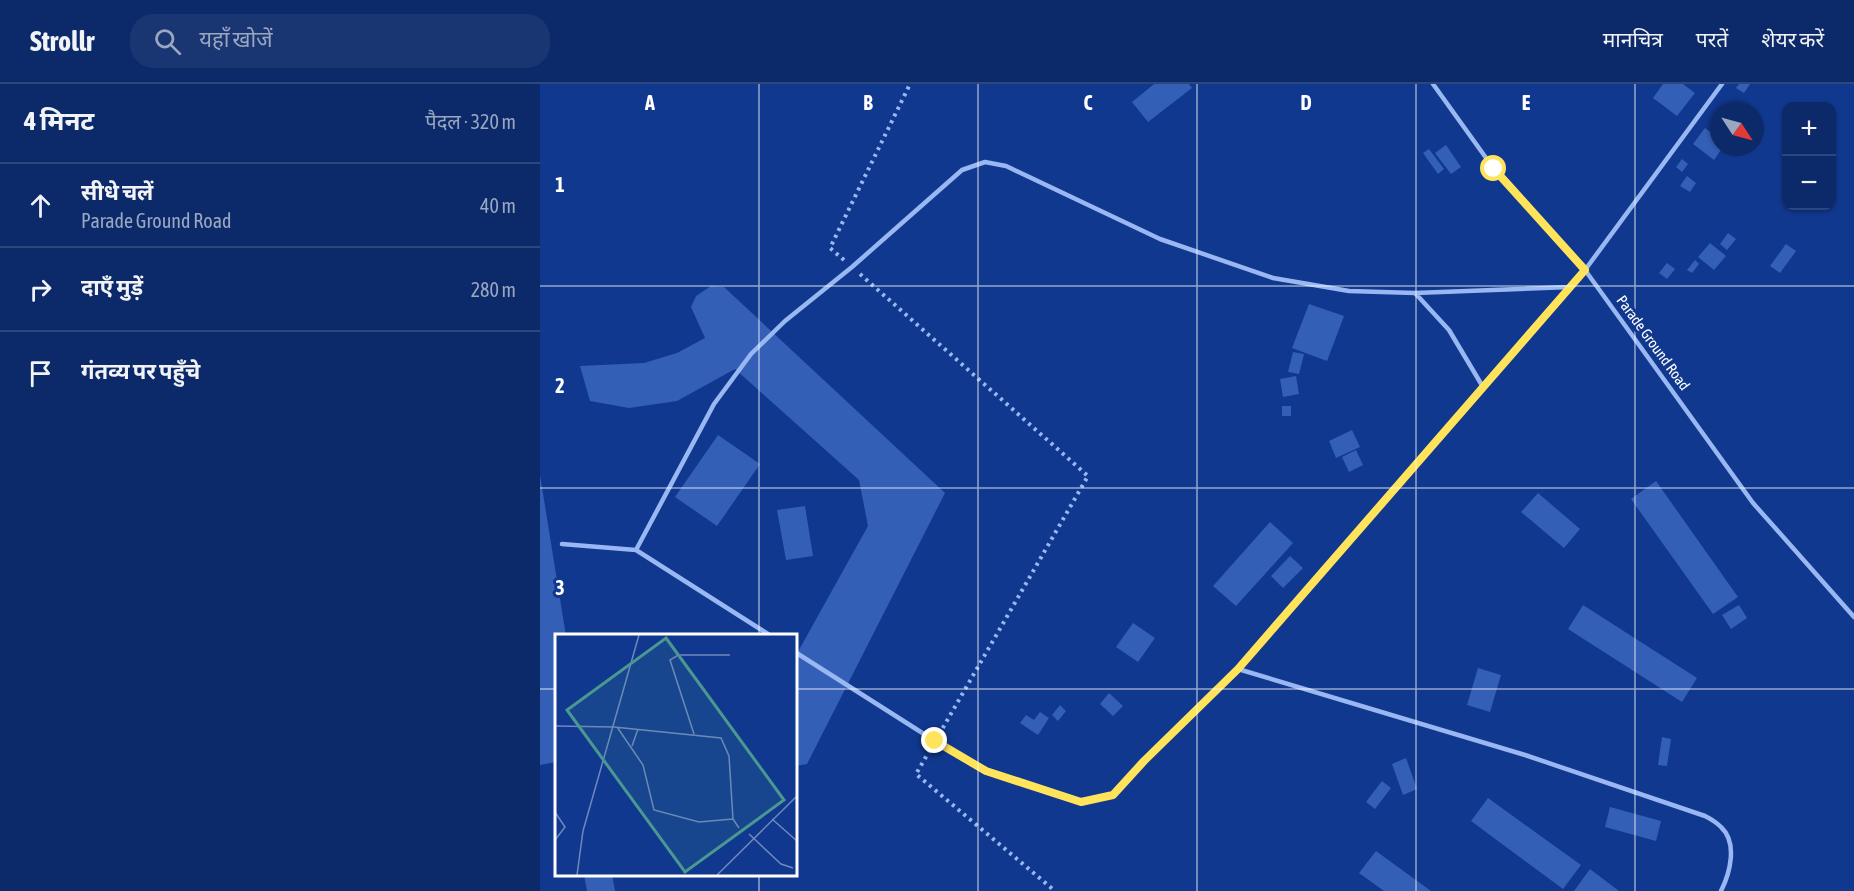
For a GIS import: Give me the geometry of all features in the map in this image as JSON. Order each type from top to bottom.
[{"type":"lane","name":"Parade Ground Road","points":[[1432,84],[1494,169],[1585,270],[1753,503],[1854,617]]},
{"type":"lane","points":[[796,653],[986,771],[1081,802],[1113,795],[1144,761],[1238,669],[1585,270],[1722,84]]},
{"type":"lane","points":[[636,550],[714,404],[751,354],[785,321],[852,267],[962,170],[985,162],[1006,166],[1160,238],[1273,278],[1348,291],[1415,293],[1570,287]]},
{"type":"lane","points":[[1415,293],[1449,330],[1483,387]]},
{"type":"lane","points":[[562,544],[636,550],[768,634]]},
{"type":"lane","points":[[1238,669],[1526,755],[1706,816],[1723,828],[1731,844],[1731,861],[1721,891]]},
{"type":"path","points":[[910,84],[830,248],[1088,476],[916,774],[1055,891]]},
{"type":"building","points":[[1154,84],[1189,84],[1192,88],[1148,122],[1132,102]]},
{"type":"building","points":[[1663,84],[1683,84],[1695,93],[1677,116],[1653,98]]},
{"type":"building","points":[[1739,84],[1750,84],[1744,93],[1736,88]]},
{"type":"building","points":[[1705,128],[1710,132],[1710,156],[1717,156],[1714,160],[1693,144]]},
{"type":"building","points":[[1446,145],[1461,167],[1451,174],[1435,153]]},
{"type":"building","points":[[1429,149],[1444,169],[1438,174],[1423,153]]},
{"type":"building","points":[[1682,159],[1688,164],[1682,172],[1676,167]]},
{"type":"building","points":[[1687,176],[1696,183],[1690,192],[1680,186]]},
{"type":"building","points":[[1728,233],[1736,239],[1727,250],[1720,244]]},
{"type":"building","points":[[1710,243],[1726,256],[1714,270],[1698,257]]},
{"type":"building","points":[[1786,244],[1796,251],[1780,273],[1770,266]]},
{"type":"building","points":[[1695,260],[1699,264],[1692,273],[1687,270]]},
{"type":"building","points":[[1667,263],[1675,269],[1667,279],[1659,273]]},
{"type":"building","points":[[711,286],[724,287],[945,493],[807,764],[796,766],[796,655],[868,526],[859,480],[735,369],[677,401],[629,408],[590,401],[580,366],[644,363],[677,353],[705,338],[691,307],[696,296]]},
{"type":"building","points":[[1309,304],[1344,316],[1327,361],[1292,348]]},
{"type":"building","points":[[1293,352],[1304,354],[1299,374],[1288,372]]},
{"type":"building","points":[[1296,376],[1299,394],[1283,397],[1280,379]]},
{"type":"building","points":[[1282,406],[1291,406],[1291,416],[1282,416]]},
{"type":"building","points":[[1352,430],[1360,447],[1336,458],[1329,441]]},
{"type":"building","points":[[718,435],[760,464],[717,526],[675,497]]},
{"type":"building","points":[[1356,450],[1363,465],[1349,472],[1342,457]]},
{"type":"building","points":[[540,475],[566,634],[555,634],[555,762],[540,765]]},
{"type":"building","points":[[1656,481],[1738,597],[1713,614],[1631,499]]},
{"type":"building","points":[[1538,493],[1580,529],[1564,548],[1521,512]]},
{"type":"building","points":[[805,506],[813,556],[786,560],[777,510]]},
{"type":"building","points":[[1270,522],[1293,543],[1236,606],[1213,586]]},
{"type":"building","points":[[1290,556],[1303,568],[1283,588],[1271,576]]},
{"type":"building","points":[[1583,605],[1697,678],[1682,702],[1568,629]]},
{"type":"building","points":[[1739,605],[1747,618],[1731,629],[1722,615]]},
{"type":"building","points":[[1133,623],[1155,638],[1138,662],[1116,647]]},
{"type":"building","points":[[1478,668],[1501,675],[1490,712],[1467,705]]},
{"type":"building","points":[[1109,693],[1123,706],[1113,716],[1100,704]]},
{"type":"building","points":[[1060,705],[1066,711],[1058,721],[1052,715]]},
{"type":"building","points":[[1040,712],[1049,718],[1038,735],[1020,723],[1026,715],[1034,720]]},
{"type":"building","points":[[1662,737],[1671,739],[1667,766],[1658,765]]},
{"type":"building","points":[[1406,758],[1417,789],[1403,795],[1392,764]]},
{"type":"building","points":[[1382,781],[1391,788],[1375,809],[1366,802]]},
{"type":"building","points":[[1488,798],[1581,865],[1563,889],[1471,821]]},
{"type":"building","points":[[1610,807],[1661,821],[1656,841],[1605,827]]},
{"type":"building","points":[[1376,851],[1431,891],[1384,891],[1359,873]]},
{"type":"building","points":[[1590,869],[1619,891],[1574,891]]},
{"type":"building","points":[[584,876],[612,876],[615,891],[587,891]]},
{"type":"route","points":[[935,741],[986,771],[1081,802],[1113,795],[1144,761],[1238,669],[1585,270],[1494,169]]}]
